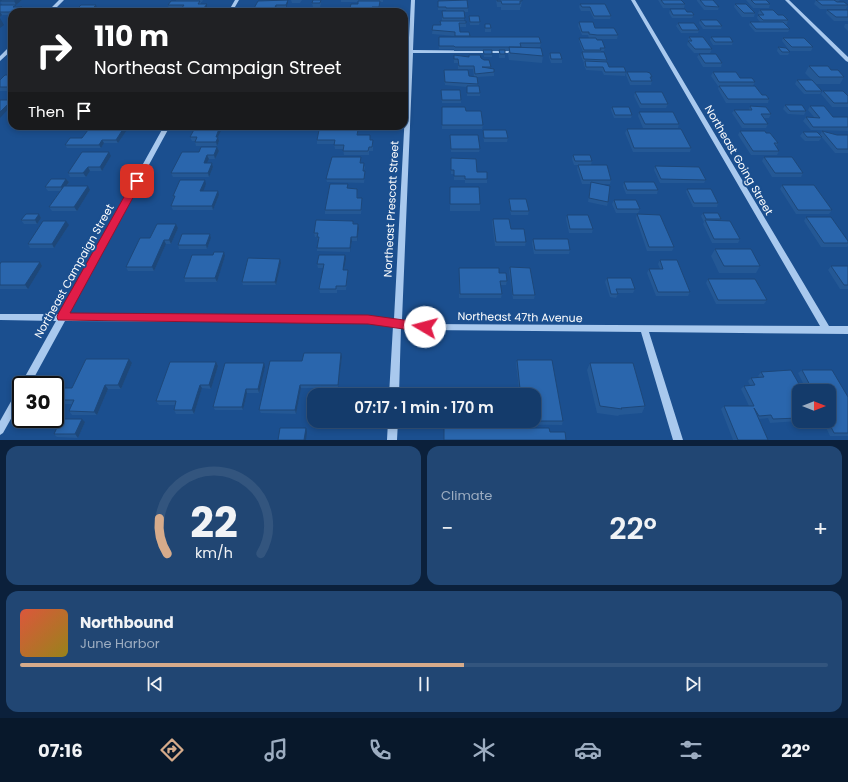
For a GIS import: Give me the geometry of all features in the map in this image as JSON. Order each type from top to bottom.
[{"type":"street","points":[[53,8],[62,0]]},
{"type":"street","name":"Northeast Prescott Street","points":[[408,93],[413,0]]},
{"type":"street","name":"Northeast Going Street","points":[[633,0],[827,330]]},
{"type":"street","points":[[787,0],[848,60]]},
{"type":"street","points":[[0,59],[8,51]]},
{"type":"street","points":[[410,51],[525,52]]},
{"type":"street","name":"Northeast Campaign Street","points":[[30,376],[165,130]]},
{"type":"street","name":"Northeast Prescott Street","points":[[394,388],[406,130]]},
{"type":"street","name":"Northeast 47th Avenue","points":[[0,317],[368,319],[425,327],[848,330]]},
{"type":"street","points":[[644,329],[678,440]]},
{"type":"street","points":[[0,430],[12,408]]},
{"type":"street","points":[[392,440],[393,428]]},
{"type":"building","points":[[2,0],[16,0],[0,1]]},
{"type":"building","points":[[288,0],[286,5],[276,5],[275,8],[254,8],[258,1]]},
{"type":"building","points":[[313,0],[321,0],[320,3],[312,3]]},
{"type":"building","points":[[467,0],[468,8],[438,7],[438,1]]},
{"type":"building","points":[[497,0],[522,1],[520,1],[520,4],[502,4],[501,1]]},
{"type":"building","points":[[661,0],[681,0],[685,4],[664,4]]},
{"type":"building","points":[[700,0],[713,0],[719,7],[705,6]]},
{"type":"building","points":[[751,0],[766,0],[770,4],[755,4]]},
{"type":"building","points":[[816,0],[834,0],[837,2],[844,2],[848,5],[822,5]]},
{"type":"building","points":[[171,1],[200,1],[198,4],[207,4],[204,8],[182,8],[184,5],[168,5]]},
{"type":"building","points":[[358,1],[380,1],[379,7],[350,8],[351,4],[358,4]]},
{"type":"building","points":[[580,4],[605,4],[611,16],[594,16],[590,7],[582,7]]},
{"type":"building","points":[[735,4],[746,4],[755,13],[744,13]]},
{"type":"building","points":[[0,5],[16,5],[13,7],[22,7],[8,8],[8,12],[0,12]]},
{"type":"building","points":[[81,5],[96,5],[93,8],[78,8]]},
{"type":"building","points":[[670,9],[685,9],[687,12],[692,12],[694,15],[673,15]]},
{"type":"building","points":[[760,10],[773,10],[778,15],[783,15],[788,20],[763,20],[758,15],[764,15]]},
{"type":"building","points":[[827,10],[848,10],[848,17],[836,17]]},
{"type":"building","points":[[442,11],[464,11],[465,18],[443,18]]},
{"type":"building","points":[[469,16],[479,16],[480,22],[470,22]]},
{"type":"building","points":[[700,20],[717,20],[722,26],[705,26]]},
{"type":"building","points":[[440,21],[466,21],[466,23],[459,23],[460,32],[469,32],[470,36],[455,36],[455,32],[432,30],[433,25],[441,25]]},
{"type":"building","points":[[579,22],[593,22],[595,28],[614,28],[618,35],[597,35],[589,34],[589,32],[582,32]]},
{"type":"building","points":[[750,22],[783,22],[790,29],[756,29]]},
{"type":"building","points":[[678,23],[694,23],[699,30],[682,30]]},
{"type":"building","points":[[485,24],[490,24],[491,28],[485,28]]},
{"type":"building","points":[[439,37],[539,37],[541,43],[520,43],[521,47],[455,47],[439,46]]},
{"type":"building","points":[[689,37],[703,37],[712,49],[695,49],[688,41],[692,41]]},
{"type":"building","points":[[711,37],[730,37],[733,42],[715,42]]},
{"type":"building","points":[[579,38],[596,38],[597,40],[602,40],[605,48],[600,48],[601,50],[584,50]]},
{"type":"building","points":[[783,38],[804,38],[813,47],[792,47]]},
{"type":"building","points":[[509,47],[541,48],[543,56],[510,53]]},
{"type":"building","points":[[778,47],[786,48],[790,52],[782,52]]},
{"type":"building","points":[[483,50],[492,50],[492,54],[484,54]]},
{"type":"building","points":[[499,50],[505,50],[505,54],[500,54]]},
{"type":"building","points":[[582,52],[604,52],[607,60],[584,59]]},
{"type":"building","points":[[550,53],[560,53],[562,59],[551,59]]},
{"type":"building","points":[[699,54],[716,54],[722,63],[705,63]]},
{"type":"building","points":[[454,55],[469,57],[469,55],[480,55],[484,60],[489,60],[491,67],[482,67],[494,69],[494,72],[475,74],[474,66],[459,66],[458,59],[454,59]]},
{"type":"building","points":[[585,61],[607,62],[609,67],[624,67],[626,72],[605,72],[603,67],[586,67]]},
{"type":"building","points":[[809,66],[828,66],[831,70],[838,70],[844,77],[819,77]]},
{"type":"building","points":[[444,70],[468,70],[469,76],[477,77],[478,84],[445,82]]},
{"type":"building","points":[[627,72],[650,73],[652,81],[631,81]]},
{"type":"building","points":[[713,72],[736,72],[740,78],[752,78],[755,82],[719,82]]},
{"type":"building","points":[[5,75],[8,75],[8,87],[0,87],[0,80]]},
{"type":"building","points":[[797,80],[812,80],[822,91],[806,91]]},
{"type":"building","points":[[467,86],[479,86],[480,93],[467,93]]},
{"type":"building","points":[[719,86],[755,86],[762,95],[766,95],[769,99],[728,99]]},
{"type":"building","points":[[441,90],[460,90],[461,100],[442,100]]},
{"type":"building","points":[[823,91],[843,91],[848,96],[848,103],[834,103]]},
{"type":"building","points":[[635,92],[662,92],[668,104],[641,104]]},
{"type":"building","points":[[0,100],[8,100],[8,104],[0,112]]},
{"type":"building","points":[[785,105],[802,105],[806,111],[790,111]]},
{"type":"building","points":[[750,106],[766,107],[771,114],[761,114],[768,124],[744,124],[734,110],[752,110]]},
{"type":"building","points":[[810,106],[824,106],[833,117],[848,117],[848,127],[813,127],[806,117],[820,118]]},
{"type":"building","points":[[442,107],[465,107],[466,111],[481,111],[483,125],[442,125]]},
{"type":"building","points":[[612,107],[629,107],[632,115],[615,115]]},
{"type":"building","points":[[639,112],[673,112],[679,124],[645,124]]},
{"type":"building","points":[[627,129],[681,129],[691,148],[634,148]]},
{"type":"building","points":[[88,130],[122,130],[116,140],[102,140],[99,145],[65,145],[70,138],[82,138]]},
{"type":"building","points":[[194,130],[219,130],[216,142],[195,142],[197,137],[190,137]]},
{"type":"building","points":[[319,130],[358,130],[357,135],[370,135],[370,140],[373,140],[372,147],[369,147],[368,151],[343,151],[344,145],[334,145],[335,140],[317,140]]},
{"type":"building","points":[[483,130],[506,130],[508,138],[484,138]]},
{"type":"building","points":[[740,131],[765,131],[766,133],[770,133],[778,143],[774,143],[779,151],[753,151]]},
{"type":"building","points":[[822,131],[837,135],[848,135],[848,149],[837,149]]},
{"type":"building","points":[[803,132],[817,132],[822,137],[807,137]]},
{"type":"building","points":[[450,135],[478,135],[480,149],[451,149]]},
{"type":"building","points":[[201,147],[217,147],[214,155],[207,155],[204,163],[212,163],[208,173],[171,173],[182,152],[199,152]]},
{"type":"building","points":[[82,152],[109,152],[100,167],[88,167],[83,173],[68,173]]},
{"type":"building","points":[[573,155],[590,155],[592,161],[575,161]]},
{"type":"building","points":[[332,157],[361,157],[360,163],[364,163],[364,179],[326,179]]},
{"type":"building","points":[[764,157],[792,157],[803,173],[775,173]]},
{"type":"building","points":[[451,158],[476,159],[477,172],[487,172],[487,179],[465,179],[465,176],[454,176],[454,170],[451,170]]},
{"type":"building","points":[[578,165],[607,165],[611,180],[583,180]]},
{"type":"building","points":[[655,166],[699,167],[706,180],[661,179]]},
{"type":"building","points":[[51,179],[66,179],[61,187],[45,187]]},
{"type":"building","points":[[180,180],[205,180],[200,191],[218,191],[212,206],[171,206],[175,196],[173,196]]},
{"type":"building","points":[[591,182],[610,186],[608,202],[589,198]]},
{"type":"building","points":[[624,182],[654,182],[658,190],[627,190]]},
{"type":"building","points":[[330,184],[348,184],[347,188],[357,189],[357,198],[362,198],[361,210],[325,210]]},
{"type":"building","points":[[782,185],[814,185],[832,210],[798,210]]},
{"type":"building","points":[[64,186],[88,186],[74,207],[49,207]]},
{"type":"building","points":[[450,187],[479,187],[480,204],[450,204]]},
{"type":"building","points":[[687,189],[711,189],[718,203],[694,203]]},
{"type":"building","points":[[509,199],[526,199],[529,211],[511,211]]},
{"type":"building","points":[[614,200],[636,200],[640,209],[617,209]]},
{"type":"building","points":[[703,213],[718,213],[721,219],[706,219]]},
{"type":"building","points":[[26,214],[39,214],[35,220],[21,220]]},
{"type":"building","points":[[637,214],[660,215],[674,247],[649,247]]},
{"type":"building","points":[[567,215],[588,215],[593,229],[570,229]]},
{"type":"building","points":[[806,217],[831,217],[848,243],[824,243]]},
{"type":"building","points":[[493,219],[509,219],[511,229],[524,229],[526,242],[496,242]]},
{"type":"building","points":[[316,220],[353,221],[353,224],[358,224],[357,237],[351,237],[350,248],[317,248],[319,237],[317,237],[318,233],[314,233]]},
{"type":"building","points":[[705,220],[730,221],[740,239],[714,239]]},
{"type":"building","points":[[43,221],[66,221],[52,244],[28,244]]},
{"type":"building","points":[[157,224],[176,224],[169,240],[164,240],[152,267],[126,267],[140,238],[150,238]]},
{"type":"building","points":[[182,234],[210,234],[206,245],[178,245]]},
{"type":"building","points":[[533,239],[568,239],[570,250],[535,250]]},
{"type":"building","points":[[715,249],[751,249],[760,266],[724,266]]},
{"type":"building","points":[[214,252],[224,252],[215,278],[184,278],[192,255],[213,255]]},
{"type":"building","points":[[319,255],[345,255],[343,270],[348,270],[346,286],[336,286],[336,289],[319,289],[324,264],[317,264]]},
{"type":"building","points":[[248,258],[280,259],[275,282],[242,282]]},
{"type":"building","points":[[660,260],[677,260],[690,292],[658,292],[649,269],[663,269]]},
{"type":"building","points":[[1,262],[40,262],[25,285],[0,285]]},
{"type":"building","points":[[831,266],[848,266],[848,285],[844,285]]},
{"type":"building","points":[[510,267],[530,268],[535,295],[513,295]]},
{"type":"building","points":[[459,268],[499,268],[499,273],[506,273],[507,281],[500,281],[502,294],[460,294]]},
{"type":"building","points":[[607,278],[631,278],[635,289],[616,289],[618,294],[611,294]]},
{"type":"building","points":[[708,279],[755,279],[767,300],[718,300]]},
{"type":"building","points":[[304,353],[341,353],[338,385],[300,385],[295,410],[259,410],[270,361],[302,361]]},
{"type":"building","points":[[86,359],[129,359],[118,385],[105,385],[94,412],[69,411],[74,400],[64,400],[64,388],[72,388]]},
{"type":"building","points":[[517,360],[552,360],[563,421],[541,421],[541,388],[520,388]]},
{"type":"building","points":[[170,362],[216,362],[209,385],[200,385],[192,410],[174,410],[176,401],[156,401]]},
{"type":"building","points":[[225,363],[264,363],[258,389],[246,389],[242,407],[213,407]]},
{"type":"building","points":[[590,363],[633,363],[645,406],[621,408],[622,409],[600,406]]},
{"type":"building","points":[[791,370],[799,384],[792,384],[792,418],[773,419],[771,415],[759,416],[754,408],[768,440],[738,440],[724,406],[754,406],[744,386],[755,385],[751,378],[764,377],[761,372]]},
{"type":"building","points":[[802,370],[832,370],[848,397],[848,433],[834,433],[832,428],[836,428],[836,384],[809,384]]},
{"type":"building","points":[[64,419],[82,419],[75,434],[54,434],[57,428],[64,428]]},
{"type":"building","points":[[280,428],[306,428],[304,440],[278,440]]},
{"type":"building","points":[[444,428],[549,428],[550,432],[565,432],[566,440],[444,440]]},
{"type":"route","points":[[137,181],[62,317],[368,319],[425,327]]}]
